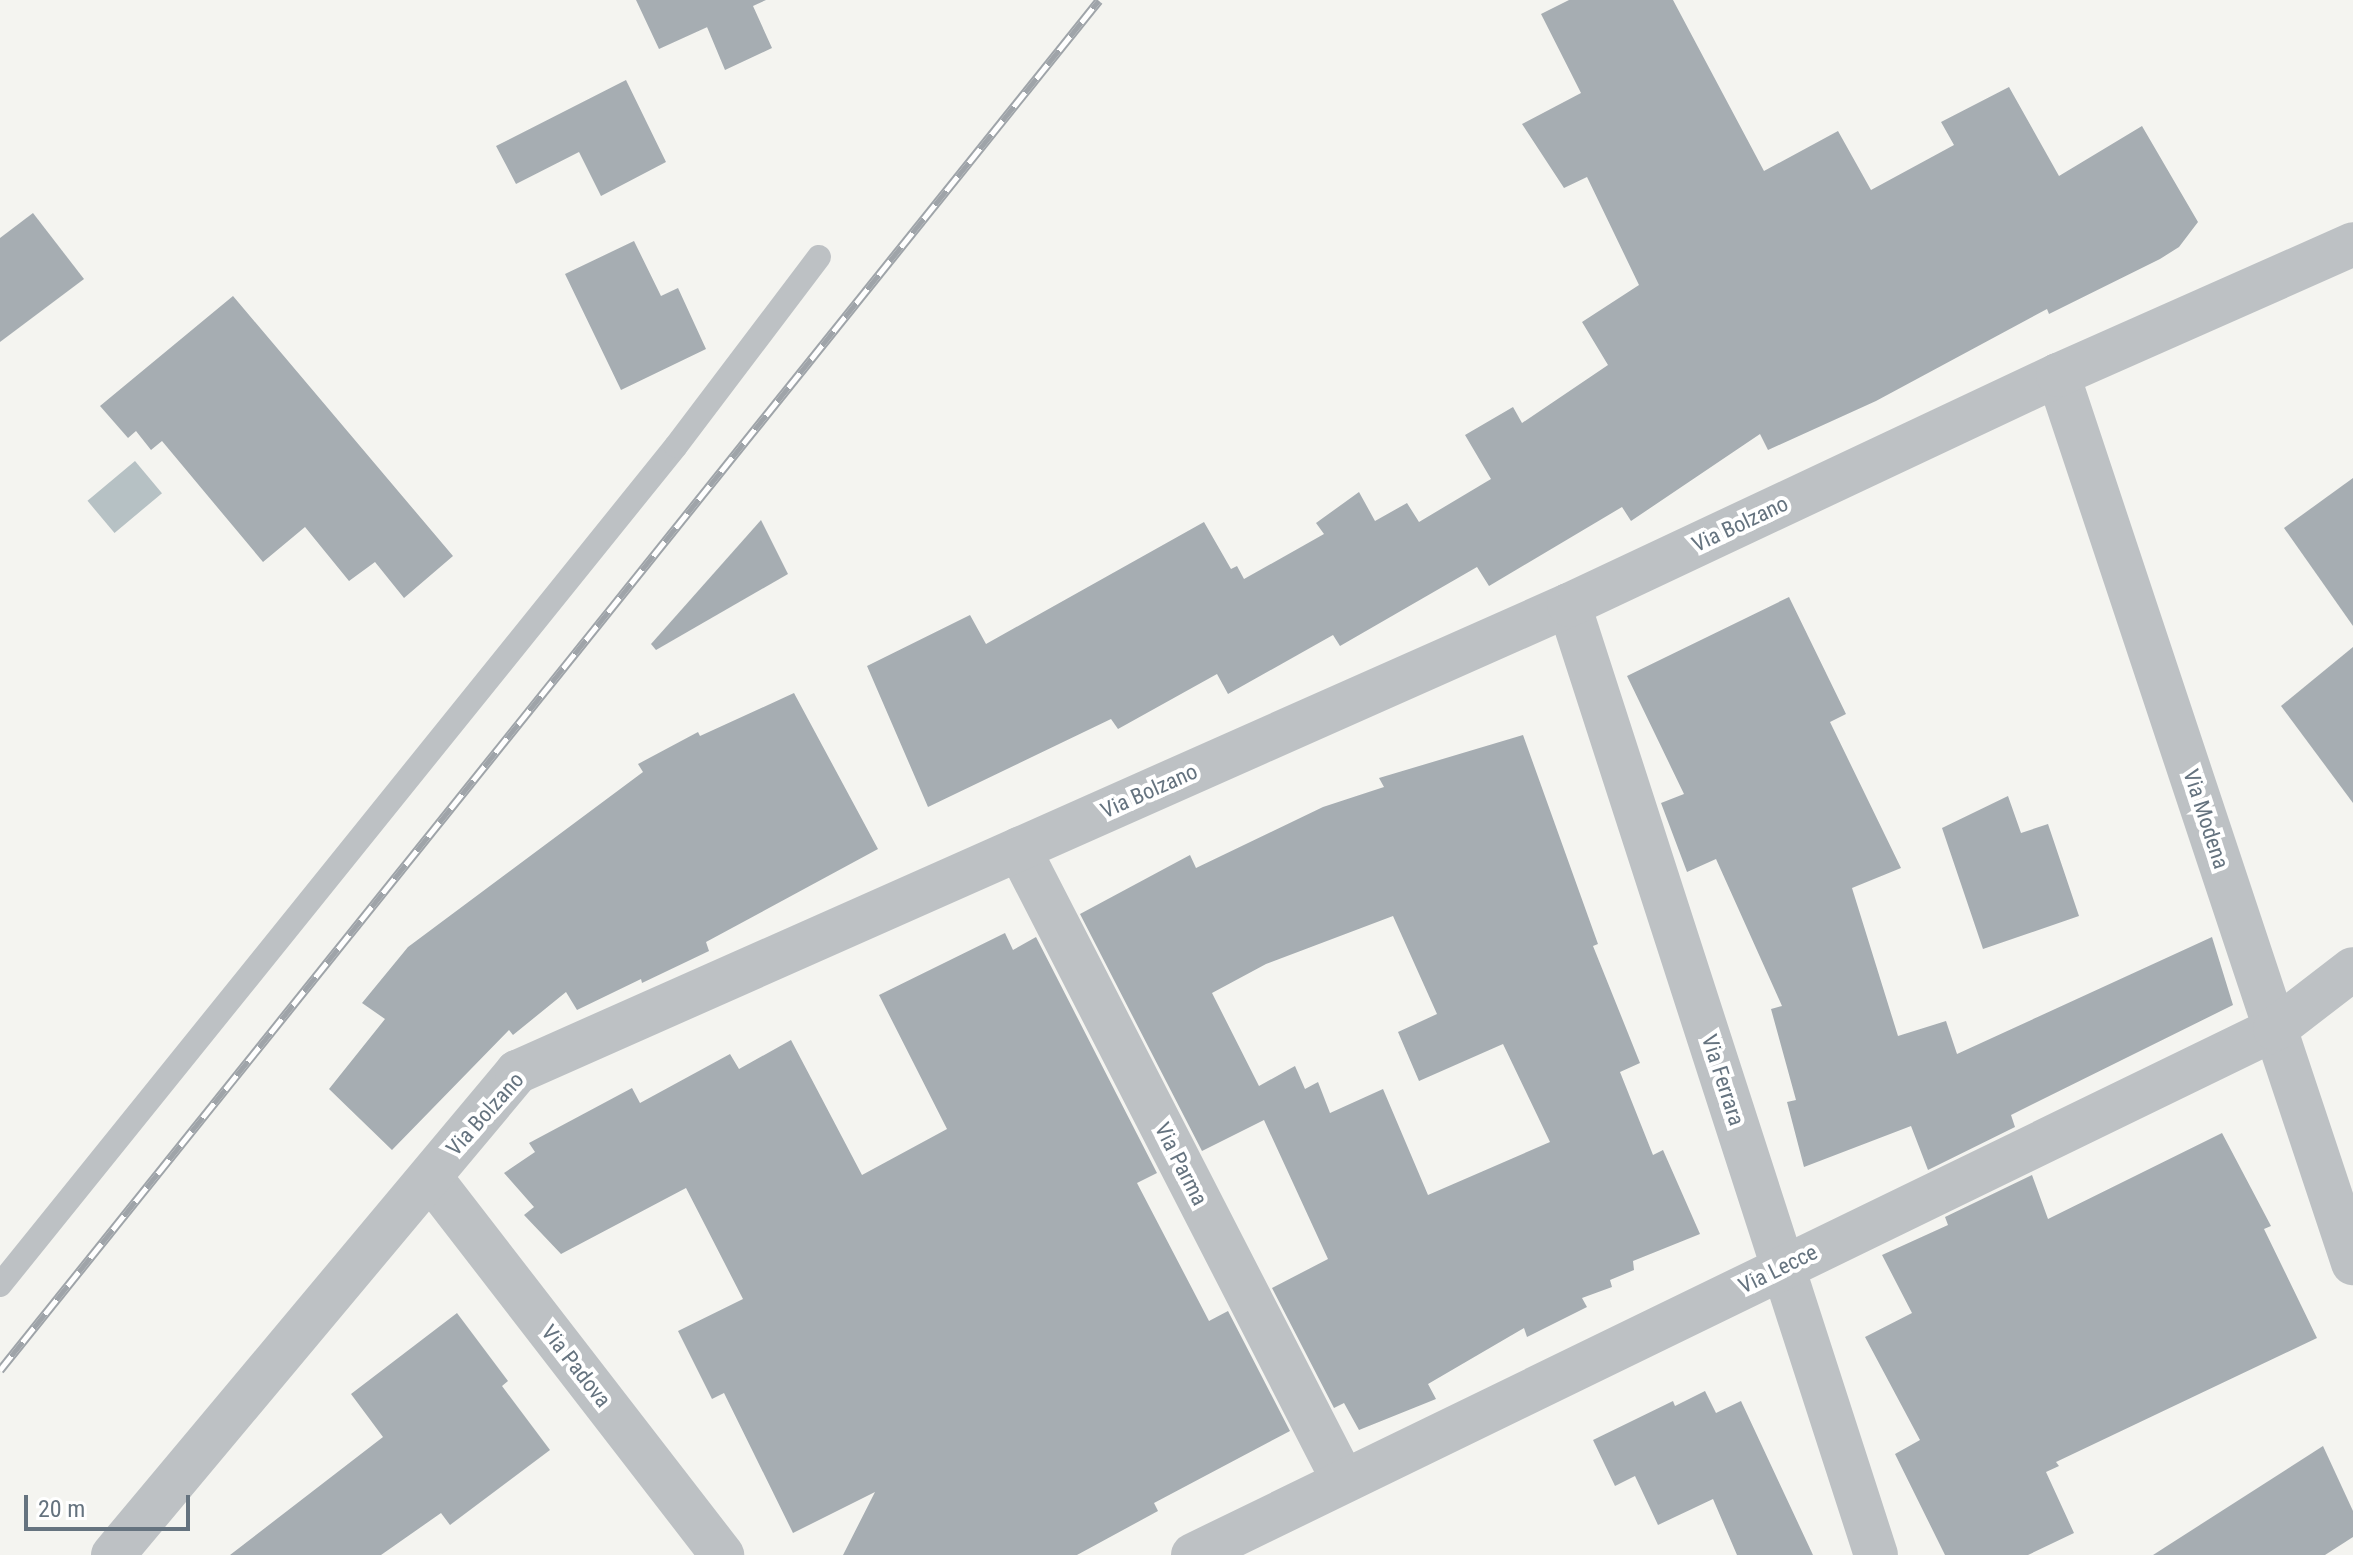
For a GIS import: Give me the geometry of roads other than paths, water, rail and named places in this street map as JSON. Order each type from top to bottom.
[{"type":"street","name":"Via Bolzano","points":[[113,1555],[517,1072],[1569,605],[2058,375],[2353,244]]},
{"type":"street","name":"Via Modena","points":[[2058,375],[2353,1263]]},
{"type":"street","name":"Via Ferrara","points":[[1569,605],[1876,1555]]},
{"type":"street","name":"Via Parma","points":[[1019,849],[1343,1480]]},
{"type":"street","name":"Via Lecce","points":[[1193,1555],[2275,1029],[2353,969]]},
{"type":"street","name":"Via Padova","points":[[430,1177],[722,1555]]},
{"type":"lane","points":[[0,1285],[676,446],[819,257]]},
{"type":"railway","points":[[0,1370],[1099,0]]}]
